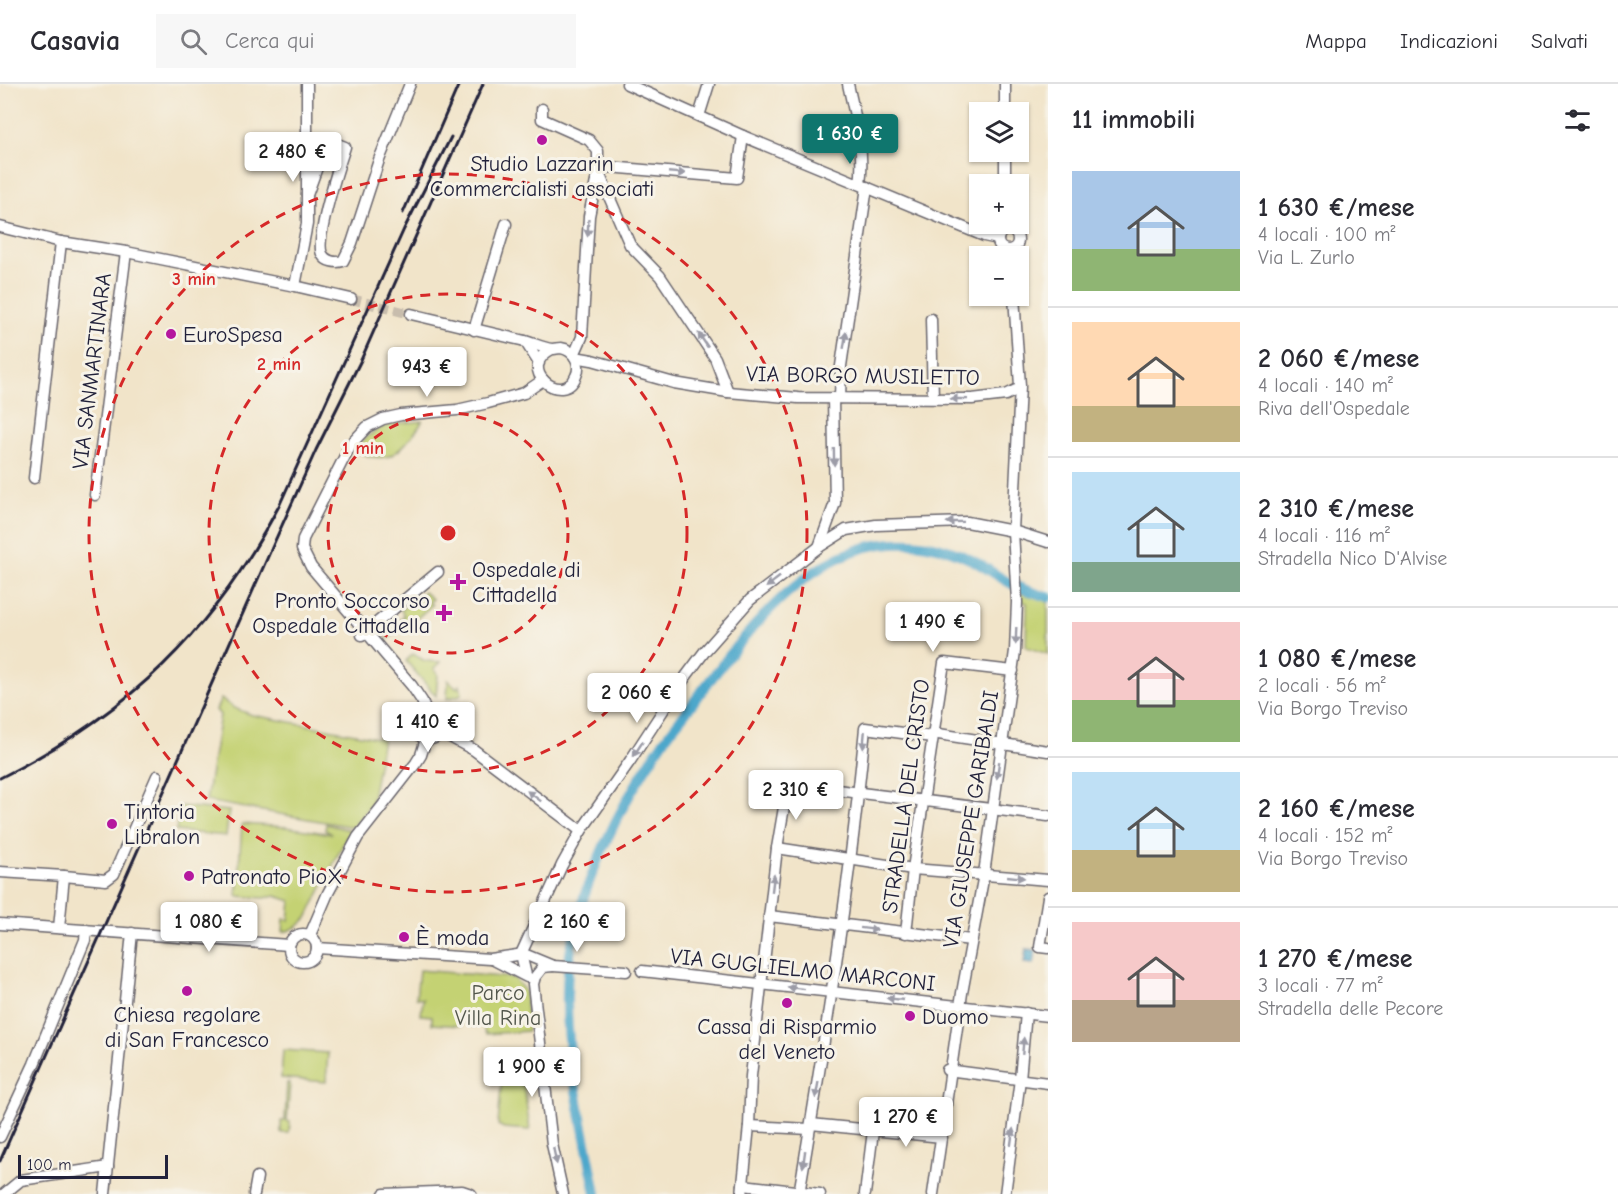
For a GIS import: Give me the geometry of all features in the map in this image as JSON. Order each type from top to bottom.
[{"type":"street","points":[[296,286],[307,224],[307,84]]},
{"type":"street","points":[[307,195],[326,141],[345,147],[334,181],[321,242],[325,259],[337,263],[343,261],[350,249],[379,160],[410,84]]},
{"type":"street","points":[[627,84],[743,136],[863,182],[969,229]]},
{"type":"street","points":[[699,116],[709,84]]},
{"type":"street","points":[[819,547],[835,503],[836,398],[863,182],[859,133],[848,84]]},
{"type":"street","points":[[1005,84],[1005,102]]},
{"type":"street","points":[[542,109],[542,119],[589,140],[598,151],[598,171],[589,216],[582,338],[575,356]]},
{"type":"street","points":[[598,171],[609,167],[737,178],[743,136]]},
{"type":"street","points":[[598,171],[630,245],[660,276],[715,358],[728,392]]},
{"type":"street","points":[[474,330],[506,224]]},
{"type":"street","name":"VIA SANMARTINARA","points":[[0,227],[61,242],[126,252],[351,299]]},
{"type":"street","name":"VIA SANMARTINARA","points":[[34,478],[61,242]]},
{"type":"street","name":"VIA SANMARTINARA","points":[[95,495],[126,252]]},
{"type":"street","points":[[1015,306],[1020,386],[1019,411]]},
{"type":"street","points":[[411,314],[552,349]]},
{"type":"street","points":[[931,319],[933,398]]},
{"type":"street","points":[[525,341],[539,363],[543,380],[553,387],[564,387],[574,381],[577,375],[578,363],[575,356],[562,348],[546,352],[539,363]]},
{"type":"street","name":"VIA BORGO MUSILETTO","points":[[575,356],[674,383],[728,392],[798,398],[972,399],[1017,390]]},
{"type":"street","points":[[577,375],[590,367],[602,364]]},
{"type":"street","points":[[1019,378],[1017,390],[1019,411]]},
{"type":"street","points":[[426,711],[422,700],[412,686],[364,634],[311,567],[302,549],[307,529],[351,444],[367,427],[383,419],[478,406],[524,393],[543,380]]},
{"type":"street","name":"VIA GIUSEPPE GARIBALDI","points":[[933,1194],[949,1070],[984,874],[1013,671],[1017,602],[1012,531],[1019,411]]},
{"type":"street","points":[[563,1194],[552,1144],[530,979],[520,954],[580,831],[705,651],[750,600],[819,547],[846,530],[876,525],[967,522],[1012,531],[1048,542]]},
{"type":"street","points":[[364,634],[438,572]]},
{"type":"street","name":"STRADELLA DEL CRISTO","points":[[906,933],[932,735],[944,663],[1013,671]]},
{"type":"street","points":[[426,711],[434,712],[440,717],[443,725],[441,732],[434,738],[426,739],[416,731],[415,723],[426,711]]},
{"type":"street","points":[[799,1193],[832,992],[859,794],[865,728],[1048,751]]},
{"type":"street","points":[[441,732],[474,750],[580,831]]},
{"type":"street","points":[[310,935],[328,893],[358,837],[416,763],[426,739]]},
{"type":"street","points":[[0,872],[106,880],[114,874],[157,776]]},
{"type":"street","points":[[820,1194],[742,1189],[763,965],[777,848],[788,784],[1048,816]]},
{"type":"street","points":[[777,848],[914,869],[1048,880]]},
{"type":"street","points":[[58,928],[64,876]]},
{"type":"street","points":[[1044,947],[1048,897]]},
{"type":"street","points":[[769,916],[971,940]]},
{"type":"street","points":[[0,924],[289,945]]},
{"type":"street","points":[[0,1137],[60,1002],[85,940],[86,930]]},
{"type":"street","points":[[105,1194],[132,933]]},
{"type":"street","points":[[300,934],[310,935],[317,948],[313,958],[302,962],[292,956],[289,945],[291,940],[300,934]]},
{"type":"street","points":[[317,948],[492,959],[520,954],[555,966]]},
{"type":"street","points":[[492,959],[530,979]]},
{"type":"street","points":[[530,979],[535,977],[543,967],[626,971]]},
{"type":"street","name":"VIA GUGLIELMO MARCONI","points":[[642,971],[1048,1016]]},
{"type":"street","points":[[1005,1194],[1026,1013]]},
{"type":"street","points":[[949,1070],[1048,1083]]},
{"type":"street","points":[[749,1126],[810,1126],[942,1137]]},
{"type":"street","points":[[865,1194],[873,1131]]},
{"type":"street","points":[[4,1194],[21,1180],[108,1167]]},
{"type":"street","points":[[254,1194],[257,1176]]},
{"type":"street","points":[[384,1194],[462,1191],[471,1194]]},
{"type":"green space","points":[[422,421],[419,428],[394,454],[381,458],[357,452],[364,439],[388,425]]},
{"type":"green space","points":[[424,592],[432,599],[429,602],[432,605],[406,628],[404,626],[388,639],[382,632],[395,618],[398,621],[404,616],[401,610]]},
{"type":"green space","points":[[1020,593],[1048,601],[1048,654],[1026,647],[1027,603],[1020,601]]},
{"type":"green space","points":[[413,654],[425,661],[441,662],[434,669],[438,674],[436,696],[406,661]]},
{"type":"green space","points":[[448,680],[457,688],[460,685],[462,693],[460,695],[447,699]]},
{"type":"green space","points":[[221,699],[234,708],[252,715],[383,739],[371,804],[353,827],[206,801],[220,715],[216,710]]},
{"type":"green space","points":[[179,806],[229,811],[226,836],[176,831]]},
{"type":"green space","points":[[242,824],[286,827],[332,834],[325,830],[326,824],[350,830],[307,918],[294,929],[283,932],[284,919],[289,920],[291,901],[276,896],[264,898],[237,896]]},
{"type":"green space","name":"Parco Villa Rina","points":[[419,970],[514,978],[525,991],[528,1031],[486,1034],[482,1026],[471,1026],[469,1023],[462,1022],[461,1026],[432,1024],[432,1016],[421,1015],[423,999],[416,998]]},
{"type":"green space","points":[[283,1050],[328,1053],[326,1082],[281,1078]]},
{"type":"green space","points":[[502,1074],[513,1075],[524,1087],[530,1130],[504,1128],[498,1125]]},
{"type":"green space","points":[[287,1083],[290,1083],[287,1121],[290,1122],[289,1133],[281,1133],[281,1121],[285,1121]]},
{"type":"water","points":[[1026,949],[1036,950],[1034,964],[1024,963]]},
{"type":"waterway","points":[[596,1194],[570,1049],[567,1020],[569,961],[582,904],[604,847],[647,766],[672,730],[736,647],[781,598],[833,560],[861,549],[892,543],[915,543],[937,547],[969,559],[1016,586],[1048,597]]},
{"type":"tunnel","points":[[351,299],[411,314]]},
{"type":"railway","points":[[403,213],[459,84]]},
{"type":"railway","points":[[0,1161],[274,543],[316,450],[361,360],[483,84]]},
{"type":"railway","points":[[0,778],[89,726],[128,696],[163,665],[196,630],[226,592],[254,550],[280,504],[404,229],[451,137]]},
{"type":"place","name":"Studio Lazzarin Commercialisti associati","points":[[542,140]]},
{"type":"place","name":"EuroSpesa","points":[[171,334]]},
{"type":"place","name":"Ospedale di Cittadella","points":[[458,582]]},
{"type":"place","name":"Pronto Soccorso Ospedale Cittadella","points":[[444,613]]},
{"type":"place","name":"Tintoria Libralon","points":[[112,824]]},
{"type":"place","name":"Patronato PioX","points":[[189,876]]},
{"type":"place","name":"È moda","points":[[404,937]]},
{"type":"place","name":"Chiesa regolare di San Francesco","points":[[187,991]]},
{"type":"place","name":"Cassa di Risparmio del Veneto","points":[[787,1003]]},
{"type":"place","name":"Duomo","points":[[910,1016]]}]
